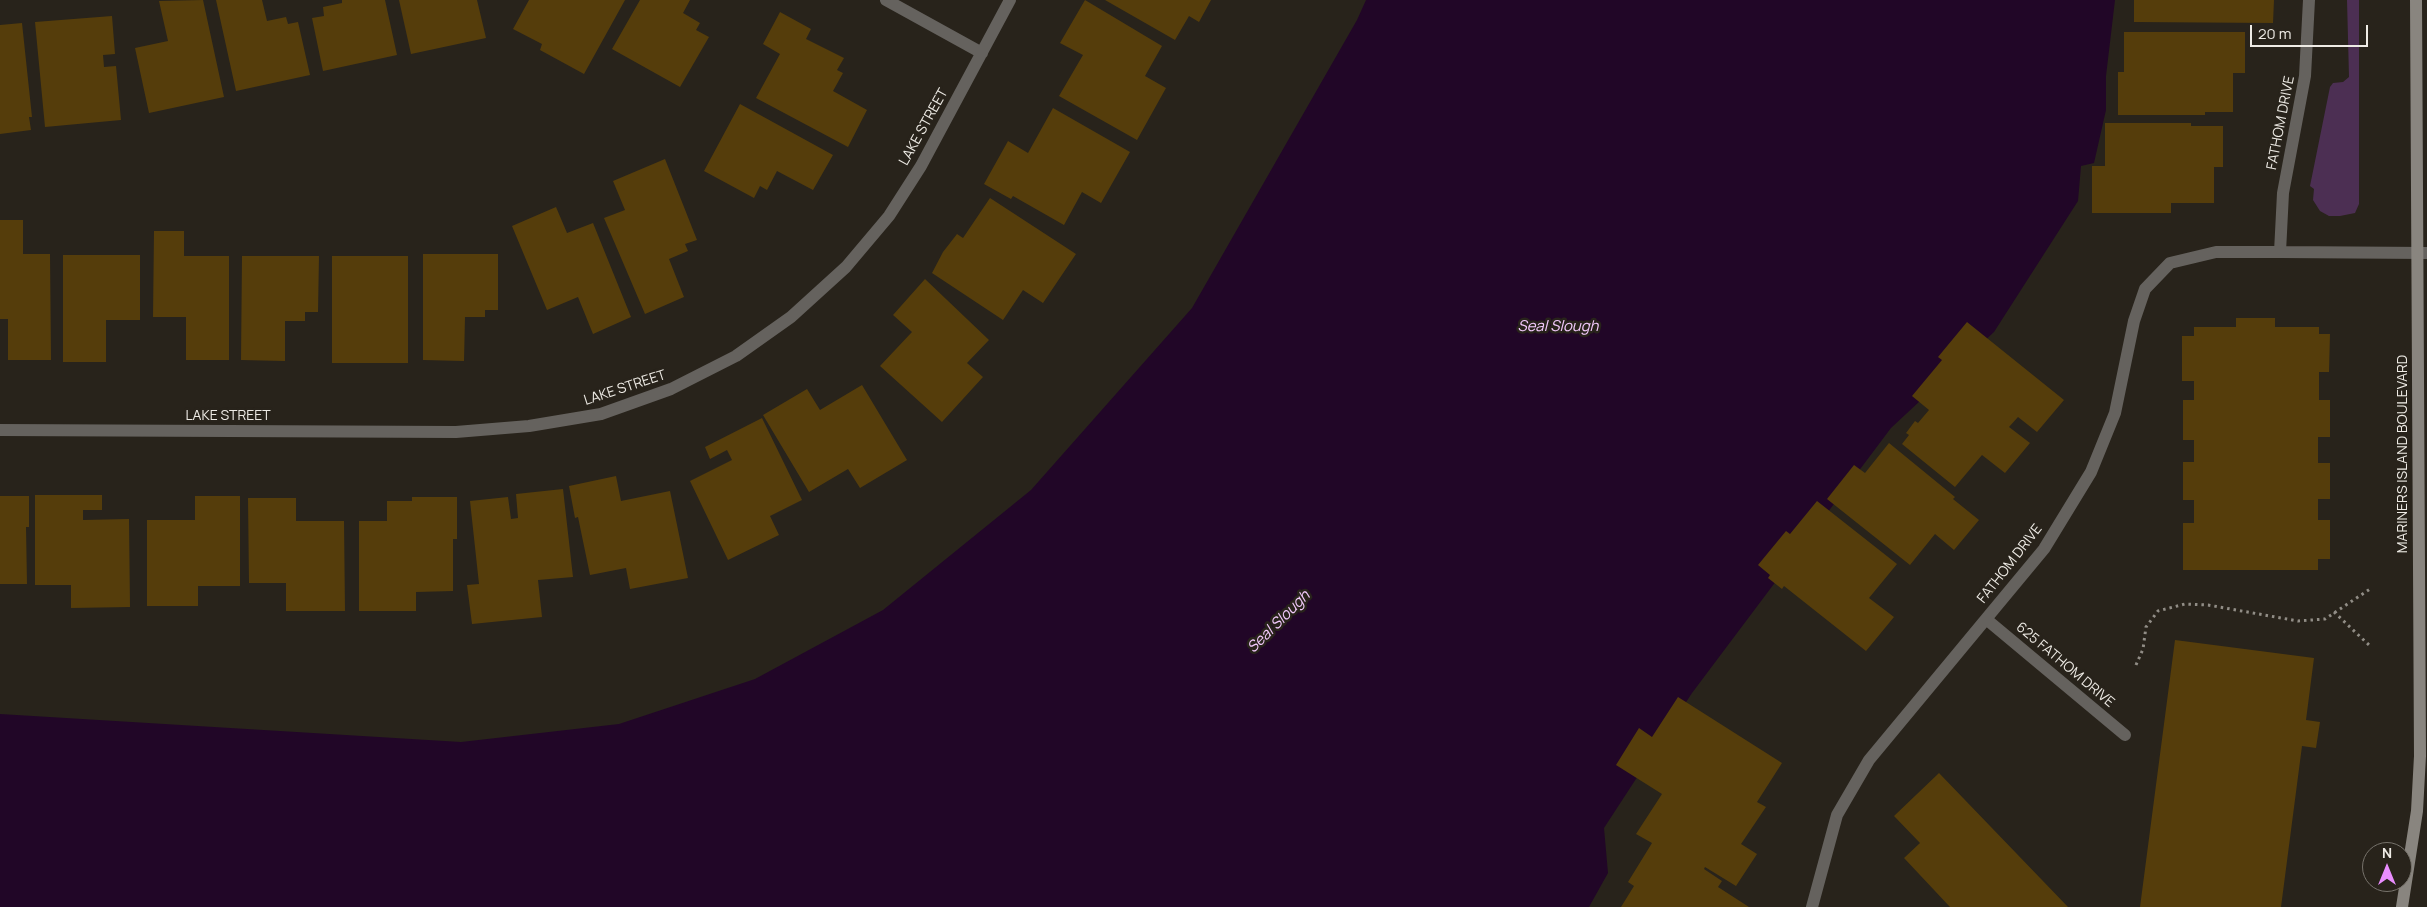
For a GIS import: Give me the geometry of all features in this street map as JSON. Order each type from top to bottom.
[{"type":"main road","name":"MARINERS ISLAND BOULEVARD","points":[[2402,907],[2417,811],[2420,756],[2422,253],[2416,0]]},
{"type":"street","points":[[886,0],[982,53]]},
{"type":"street","name":"LAKE STREET","points":[[0,430],[456,432],[529,426],[601,414],[671,389],[736,356],[791,318],[846,267],[889,216],[921,166],[1010,0]]},
{"type":"street","name":"FATHOM DRIVE","points":[[2280,252],[2283,193],[2305,76],[2309,0]]},
{"type":"street","name":"FATHOM DRIVE","points":[[1812,907],[1837,815],[1869,760],[2044,549],[2091,472],[2115,413],[2134,321],[2145,289],[2170,263],[2216,252],[2422,253]]},
{"type":"street","name":"625 FATHOM DRIVE","points":[[1986,619],[2125,735]]},
{"type":"path","points":[[2136,665],[2143,649],[2146,627],[2158,611],[2185,604],[2208,605],[2298,621],[2325,619],[2370,589]]},
{"type":"path","points":[[2334,612],[2369,645]]},
{"type":"shaded area","points":[[2347,0],[2359,0],[2359,204],[2355,213],[2329,216],[2320,211],[2313,200],[2314,189],[2310,186],[2330,87],[2333,83],[2343,82],[2349,77]]},
{"type":"water","name":"Seal Slough","points":[[1366,0],[2115,0],[2106,76],[2106,110],[2094,163],[2081,166],[2078,201],[1994,332],[1891,428],[1692,693],[1604,828],[1608,873],[1589,907],[0,907],[0,714],[461,742],[619,724],[755,679],[883,610],[1031,490],[1192,308],[1357,20]]},
{"type":"building","points":[[203,0],[224,97],[149,113],[135,48],[168,41],[159,1]]},
{"type":"building","points":[[216,0],[262,0],[267,21],[286,17],[288,24],[298,22],[310,75],[236,91]]},
{"type":"building","points":[[342,0],[385,0],[397,55],[323,71],[312,18],[324,16],[323,7],[342,3]]},
{"type":"building","points":[[399,0],[477,0],[486,38],[411,54]]},
{"type":"building","points":[[529,0],[625,0],[584,74],[540,50],[542,44],[513,29]]},
{"type":"building","points":[[640,0],[690,0],[683,13],[700,23],[696,30],[709,37],[680,87],[612,49]]},
{"type":"building","points":[[1085,0],[1162,46],[1145,76],[1166,88],[1137,140],[1059,96],[1083,55],[1060,43]]},
{"type":"building","points":[[1105,0],[1211,0],[1199,22],[1189,16],[1175,40]]},
{"type":"building","points":[[2134,0],[2274,0],[2273,23],[2134,22]]},
{"type":"building","points":[[780,12],[811,29],[806,39],[844,58],[837,70],[843,73],[833,91],[867,110],[848,147],[756,98],[780,54],[763,44]]},
{"type":"building","points":[[112,16],[115,54],[103,55],[104,67],[116,66],[121,120],[45,127],[35,22]]},
{"type":"building","points":[[22,23],[32,117],[29,117],[31,130],[0,134],[0,25]]},
{"type":"building","points":[[2124,32],[2245,32],[2245,73],[2233,73],[2233,112],[2205,112],[2205,115],[2118,115],[2118,72],[2124,72]]},
{"type":"building","points":[[740,104],[833,155],[813,190],[777,171],[767,190],[760,186],[754,198],[704,171]]},
{"type":"building","points":[[1053,108],[1130,152],[1101,203],[1082,192],[1064,225],[1013,196],[1011,199],[984,184],[1008,141],[1028,153]]},
{"type":"building","points":[[2105,123],[2191,123],[2191,126],[2223,126],[2223,167],[2214,167],[2214,203],[2171,203],[2171,213],[2092,213],[2092,166],[2105,166]]},
{"type":"building","points":[[665,159],[697,240],[685,244],[688,251],[669,259],[684,297],[645,314],[604,218],[625,210],[613,181]]},
{"type":"building","points":[[990,198],[1076,254],[1043,303],[1023,290],[1003,320],[932,273],[943,252],[957,234],[963,238]]},
{"type":"building","points":[[556,207],[567,233],[593,223],[631,317],[593,334],[578,297],[547,310],[512,226]]},
{"type":"building","points":[[0,220],[23,220],[23,254],[50,254],[51,360],[8,360],[8,319],[0,319]]},
{"type":"building","points":[[154,231],[184,231],[184,256],[229,256],[229,360],[186,360],[186,317],[153,317]]},
{"type":"building","points":[[423,254],[498,254],[498,310],[485,310],[485,317],[465,317],[464,361],[423,360]]},
{"type":"building","points":[[63,255],[140,255],[140,320],[106,320],[106,362],[63,362]]},
{"type":"building","points":[[242,256],[319,256],[318,312],[305,312],[305,321],[285,321],[285,361],[241,360]]},
{"type":"building","points":[[332,256],[408,256],[408,363],[332,363]]},
{"type":"building","points":[[925,279],[989,340],[967,363],[983,377],[942,422],[880,366],[912,332],[893,315]]},
{"type":"building","points":[[2236,318],[2275,318],[2275,327],[2319,327],[2319,334],[2330,334],[2329,372],[2319,372],[2319,400],[2330,400],[2330,437],[2318,437],[2318,463],[2330,463],[2330,499],[2318,499],[2318,520],[2330,520],[2330,559],[2318,559],[2318,570],[2183,570],[2183,523],[2194,523],[2194,500],[2183,500],[2183,462],[2194,462],[2194,440],[2183,440],[2183,400],[2194,400],[2194,381],[2182,381],[2182,336],[2194,336],[2194,327],[2236,327]]},
{"type":"building","points":[[1967,322],[2064,400],[2037,432],[2018,417],[2009,427],[2030,443],[2005,473],[1982,455],[1955,487],[1902,444],[1909,435],[1906,433],[1915,421],[1918,423],[1929,410],[1912,396],[1942,360],[1938,357]]},
{"type":"building","points":[[862,385],[907,460],[860,488],[848,469],[809,492],[763,415],[807,389],[820,410]]},
{"type":"building","points":[[762,418],[802,500],[770,516],[779,535],[728,560],[690,481],[732,460],[727,450],[710,459],[705,447]]},
{"type":"building","points":[[1889,443],[1955,497],[1953,499],[1979,520],[1954,550],[1935,534],[1910,565],[1827,499],[1854,465],[1865,473]]},
{"type":"building","points":[[616,476],[621,501],[670,491],[688,578],[630,589],[626,568],[590,575],[578,517],[575,518],[569,486]]},
{"type":"building","points":[[563,489],[573,577],[538,580],[542,617],[472,624],[467,585],[479,584],[470,501],[508,497],[511,519],[518,518],[516,494]]},
{"type":"building","points":[[35,495],[102,495],[102,510],[83,510],[83,520],[129,519],[130,607],[71,608],[71,585],[35,585]]},
{"type":"building","points":[[0,496],[29,496],[29,527],[26,527],[27,584],[0,584]]},
{"type":"building","points":[[195,496],[240,496],[240,586],[198,586],[198,606],[147,606],[147,520],[195,520]]},
{"type":"building","points":[[412,497],[457,497],[457,539],[453,539],[453,591],[416,592],[416,611],[359,611],[359,521],[387,521],[387,501],[412,501]]},
{"type":"building","points":[[248,498],[296,498],[296,521],[344,521],[345,611],[286,611],[286,583],[249,583]]},
{"type":"building","points":[[1817,501],[1897,564],[1869,598],[1894,617],[1866,651],[1784,586],[1782,589],[1768,578],[1770,575],[1758,565],[1786,531],[1790,534]]},
{"type":"building","points":[[2175,640],[2314,658],[2306,720],[2320,722],[2316,748],[2302,746],[2281,907],[2140,907]]},
{"type":"building","points":[[1678,697],[1782,763],[1757,802],[1766,807],[1741,844],[1757,854],[1736,886],[1705,867],[1704,869],[1722,881],[1718,887],[1749,907],[1621,907],[1634,886],[1628,882],[1652,843],[1636,834],[1662,794],[1616,765],[1639,728],[1652,737]]},
{"type":"building","points":[[1939,773],[2068,907],[1950,907],[1904,858],[1920,843],[1894,816]]}]
